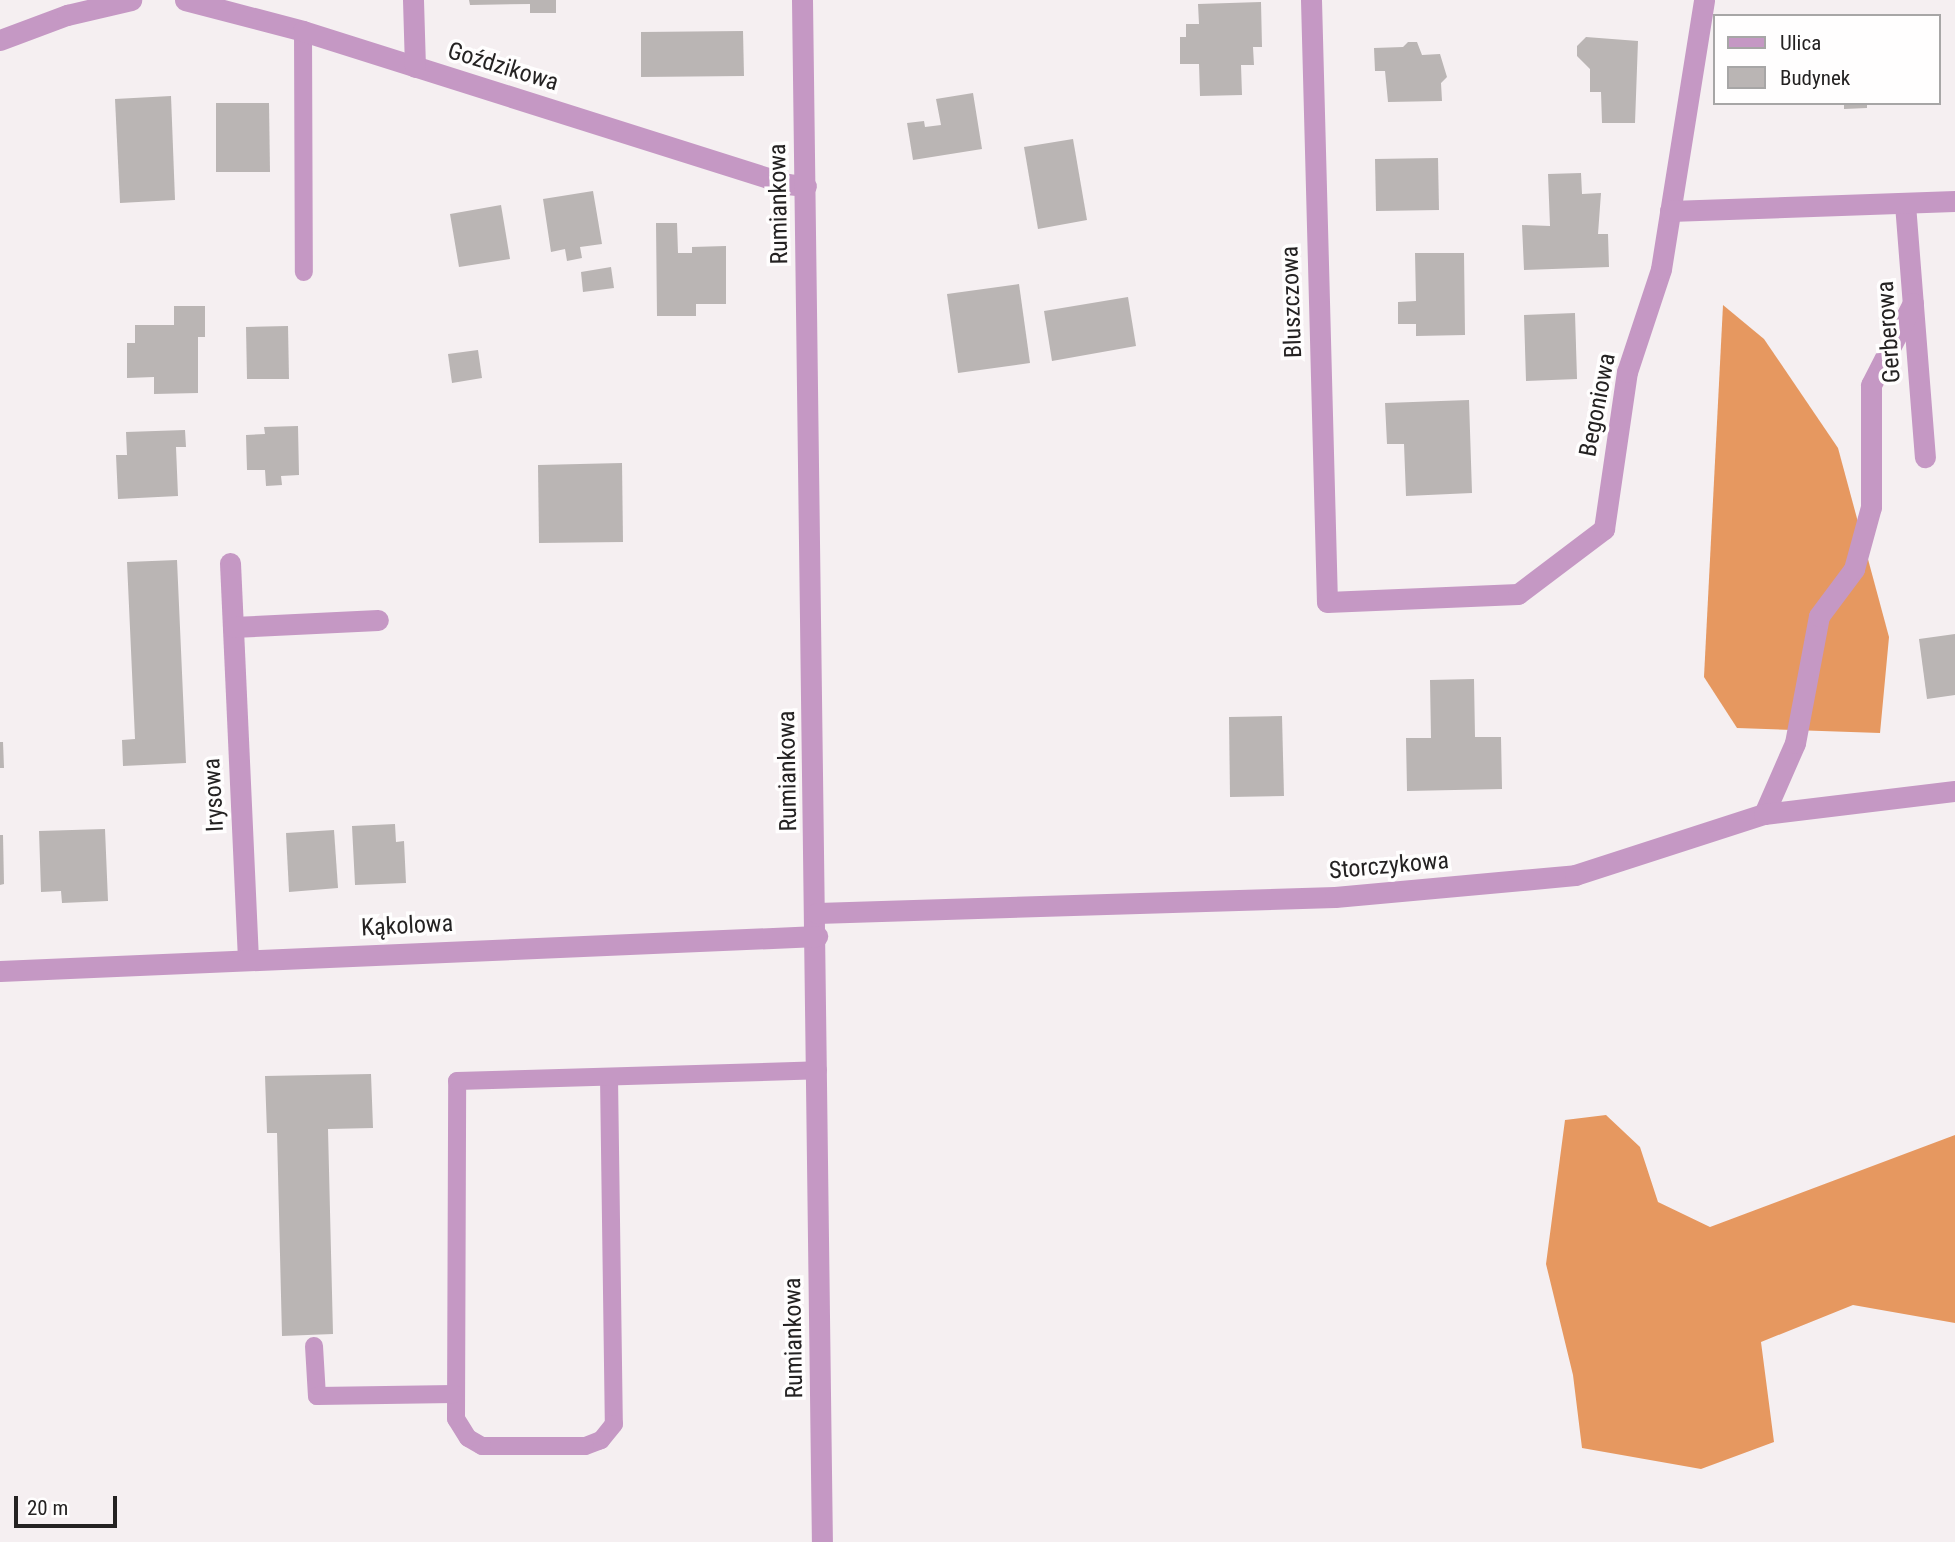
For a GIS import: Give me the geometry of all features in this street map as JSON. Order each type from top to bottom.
[{"type":"street","points":[[0,40],[67,15],[131,0]]},
{"type":"street","name":"Goździkowa","points":[[185,0],[303,31],[787,184],[806,186]]},
{"type":"street","points":[[413,0],[415,67]]},
{"type":"street","name":"Rumiankowa","points":[[803,0],[817,913],[822,1542]]},
{"type":"street","name":"Bluszczowa","points":[[1311,0],[1327,602]]},
{"type":"street","name":"Begoniowa","points":[[1327,602],[1518,593],[1604,529],[1627,372],[1661,269],[1704,0]]},
{"type":"street","points":[[1670,211],[1955,201]]},
{"type":"street","name":"Gerberowa","points":[[1905,204],[1925,457]]},
{"type":"street","points":[[1764,814],[1795,743],[1819,617],[1854,569],[1871,507],[1871,385],[1913,303]]},
{"type":"street","name":"Irysowa","points":[[230,563],[248,959]]},
{"type":"street","points":[[233,628],[378,620]]},
{"type":"street","name":"Storczykowa","points":[[817,913],[1335,897],[1575,875],[1764,814],[1955,791]]},
{"type":"street","name":"Kąkolowa","points":[[0,971],[817,936]]},
{"type":"lane","points":[[303,31],[304,272]]},
{"type":"lane","points":[[609,1077],[614,1424],[601,1440],[585,1446],[482,1446],[468,1438],[456,1419],[454,1394],[457,1081],[818,1070]]},
{"type":"lane","points":[[314,1346],[317,1396],[454,1394]]},
{"type":"shaded area","points":[[1723,305],[1764,339],[1838,448],[1889,637],[1880,733],[1737,728],[1704,677]]},
{"type":"shaded area","points":[[1606,1115],[1640,1147],[1658,1202],[1710,1227],[1955,1135],[1955,1323],[1853,1305],[1761,1342],[1774,1442],[1701,1469],[1582,1448],[1573,1375],[1546,1264],[1565,1120]]},
{"type":"building","points":[[469,0],[556,0],[556,13],[530,13],[530,4],[470,5]]},
{"type":"building","points":[[1261,2],[1262,47],[1253,47],[1254,65],[1241,65],[1242,95],[1200,96],[1199,64],[1180,64],[1180,37],[1186,37],[1186,24],[1199,24],[1198,4]]},
{"type":"building","points":[[743,31],[744,76],[641,77],[641,32]]},
{"type":"building","points":[[1586,37],[1638,41],[1635,123],[1602,123],[1601,92],[1590,92],[1590,69],[1577,56],[1577,46]]},
{"type":"building","points":[[1408,42],[1417,42],[1422,55],[1440,54],[1447,77],[1441,83],[1442,101],[1388,102],[1385,71],[1375,71],[1374,48],[1403,47]]},
{"type":"building","points":[[973,93],[982,149],[913,160],[907,123],[924,121],[925,127],[941,125],[936,99]]},
{"type":"building","points":[[171,96],[175,200],[120,203],[115,99]]},
{"type":"building","points":[[216,103],[269,103],[270,172],[216,172]]},
{"type":"building","points":[[1844,105],[1867,105],[1867,108],[1844,109]]},
{"type":"building","points":[[1073,139],[1087,220],[1038,229],[1024,147]]},
{"type":"building","points":[[1438,158],[1439,210],[1376,211],[1375,159]]},
{"type":"building","points":[[1581,173],[1582,194],[1601,193],[1598,234],[1608,234],[1609,267],[1524,270],[1522,225],[1550,226],[1548,174]]},
{"type":"building","points":[[593,191],[602,244],[580,247],[582,258],[567,261],[565,249],[551,252],[543,199]]},
{"type":"building","points":[[501,205],[510,259],[459,267],[450,214]]},
{"type":"building","points":[[656,223],[677,223],[678,253],[692,253],[692,247],[726,246],[726,304],[696,304],[696,316],[657,316]]},
{"type":"building","points":[[1415,253],[1464,253],[1465,335],[1416,336],[1416,324],[1398,324],[1398,302],[1416,301]]},
{"type":"building","points":[[611,267],[614,288],[583,292],[581,272]]},
{"type":"building","points":[[1019,284],[1030,363],[958,373],[947,294]]},
{"type":"building","points":[[1128,297],[1136,346],[1052,361],[1044,311]]},
{"type":"building","points":[[174,306],[205,306],[205,337],[198,337],[198,393],[154,394],[154,377],[127,378],[127,343],[135,343],[135,325],[174,325]]},
{"type":"building","points":[[1575,313],[1577,379],[1526,381],[1524,315]]},
{"type":"building","points":[[288,326],[289,379],[247,379],[246,327]]},
{"type":"building","points":[[478,350],[482,378],[452,383],[448,354]]},
{"type":"building","points":[[1469,400],[1472,493],[1406,496],[1404,444],[1387,444],[1385,403]]},
{"type":"building","points":[[298,426],[299,475],[281,476],[282,485],[266,486],[265,470],[247,470],[246,435],[265,434],[264,427]]},
{"type":"building","points":[[185,430],[186,447],[176,447],[178,496],[118,499],[116,455],[127,455],[126,432]]},
{"type":"building","points":[[622,463],[623,542],[539,543],[538,465]]},
{"type":"building","points":[[177,560],[186,763],[123,766],[122,740],[135,739],[127,562]]},
{"type":"building","points":[[1955,634],[1955,695],[1927,699],[1919,639]]},
{"type":"building","points":[[1474,679],[1475,737],[1501,737],[1502,789],[1407,791],[1406,738],[1431,738],[1430,680]]},
{"type":"building","points":[[1282,716],[1284,796],[1230,797],[1229,717]]},
{"type":"building","points":[[0,742],[3,742],[4,768],[0,768]]},
{"type":"building","points":[[395,824],[396,842],[404,841],[406,883],[355,885],[352,826]]},
{"type":"building","points":[[105,829],[108,901],[62,903],[61,891],[41,892],[39,831]]},
{"type":"building","points":[[334,830],[338,888],[289,892],[286,833]]},
{"type":"building","points":[[0,835],[3,835],[4,884],[0,885]]},
{"type":"building","points":[[371,1074],[373,1128],[328,1129],[333,1334],[282,1336],[277,1133],[267,1133],[265,1076]]}]
